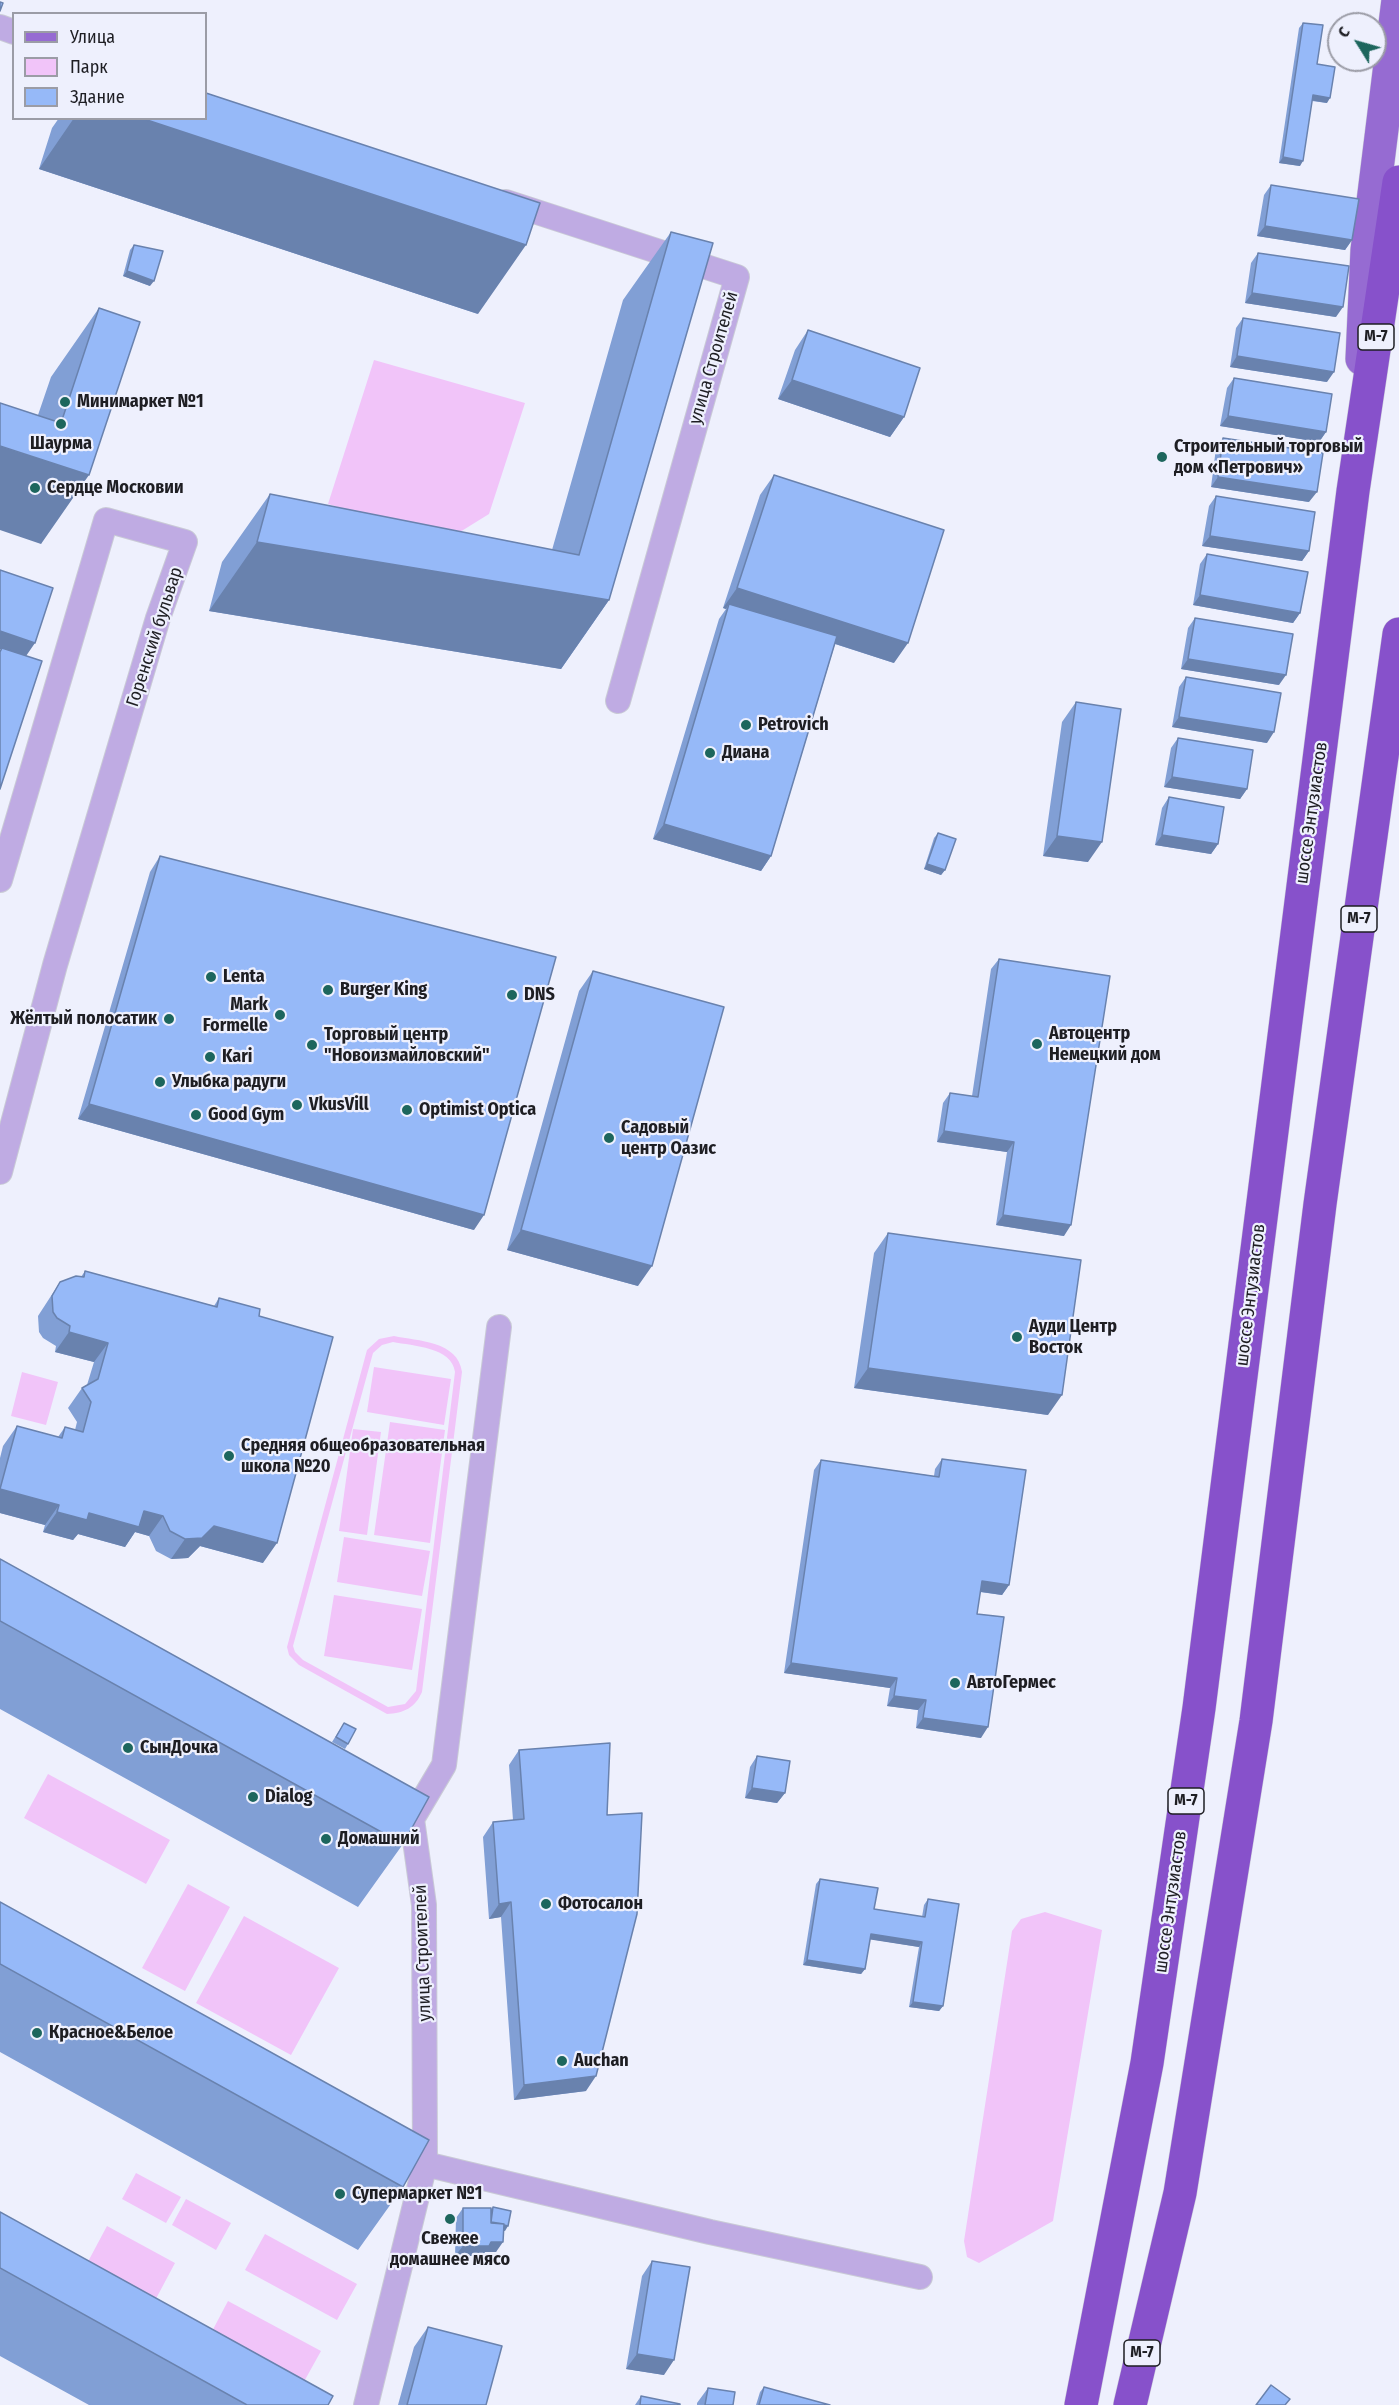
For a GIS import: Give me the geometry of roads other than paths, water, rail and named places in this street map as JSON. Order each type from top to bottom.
[{"type":"highway","name":"шоссе Энтузиастов","points":[[1081,2405],[1147,2063],[1199,1708],[1353,491],[1399,182]]},
{"type":"highway","name":"М-7","points":[[1130,2405],[1180,2193],[1256,1721],[1320,1204],[1399,634]]},
{"type":"main road","points":[[1353,491],[1367,250],[1398,0]]},
{"type":"street","name":"улица Строителей","points":[[485,195],[737,277],[618,701]]},
{"type":"street","name":"Горенский бульвар","points":[[0,880],[106,520],[185,542],[158,618],[62,942],[0,1172]]},
{"type":"street","name":"улица Строителей","points":[[366,2405],[425,2164],[424,1905],[412,1819],[444,1765],[499,1327]]},
{"type":"street","points":[[425,2164],[710,2232],[920,2277]]},
{"type":"place","name":"Минимаркет №1","points":[[65,402]]},
{"type":"place","name":"Шаурма","points":[[61,424]]},
{"type":"place","name":"Строительный торговый дом «Петрович»","points":[[1162,457]]},
{"type":"place","name":"Сердце Московии","points":[[35,488]]},
{"type":"place","name":"Petrovich","points":[[746,725]]},
{"type":"place","name":"Диана","points":[[710,753]]},
{"type":"place","name":"Lenta","points":[[211,977]]},
{"type":"place","name":"Burger King","points":[[328,990]]},
{"type":"place","name":"DNS","points":[[512,995]]},
{"type":"place","name":"Mark Formelle","points":[[280,1015]]},
{"type":"place","name":"Жёлтый полосатик","points":[[169,1019]]},
{"type":"place","name":"Автоцентр Немецкий дом","points":[[1037,1044]]},
{"type":"place","name":"Торговый центр \"Новоизмайловский\"","points":[[312,1045]]},
{"type":"place","name":"Kari","points":[[210,1057]]},
{"type":"place","name":"Улыбка радуги","points":[[160,1082]]},
{"type":"place","name":"VkusVill","points":[[297,1105]]},
{"type":"place","name":"Optimist Optica","points":[[407,1110]]},
{"type":"place","name":"Good Gym","points":[[196,1115]]},
{"type":"place","name":"Садовый центр Оазис","points":[[609,1138]]},
{"type":"place","name":"Ауди Центр Восток","points":[[1017,1337]]},
{"type":"place","name":"Средняя общеобразовательная школа №20","points":[[229,1456]]},
{"type":"place","name":"АвтоГермес","points":[[955,1683]]},
{"type":"place","name":"СынДочка","points":[[128,1748]]},
{"type":"place","name":"Dialog","points":[[253,1797]]},
{"type":"place","name":"Домашний","points":[[326,1839]]},
{"type":"place","name":"Фотосалон","points":[[546,1904]]},
{"type":"place","name":"Красное&Белое","points":[[37,2033]]},
{"type":"place","name":"Auchan","points":[[562,2061]]},
{"type":"place","name":"Супермаркет №1","points":[[340,2194]]},
{"type":"place","name":"Свежее домашнее мясо","points":[[450,2219]]}]
